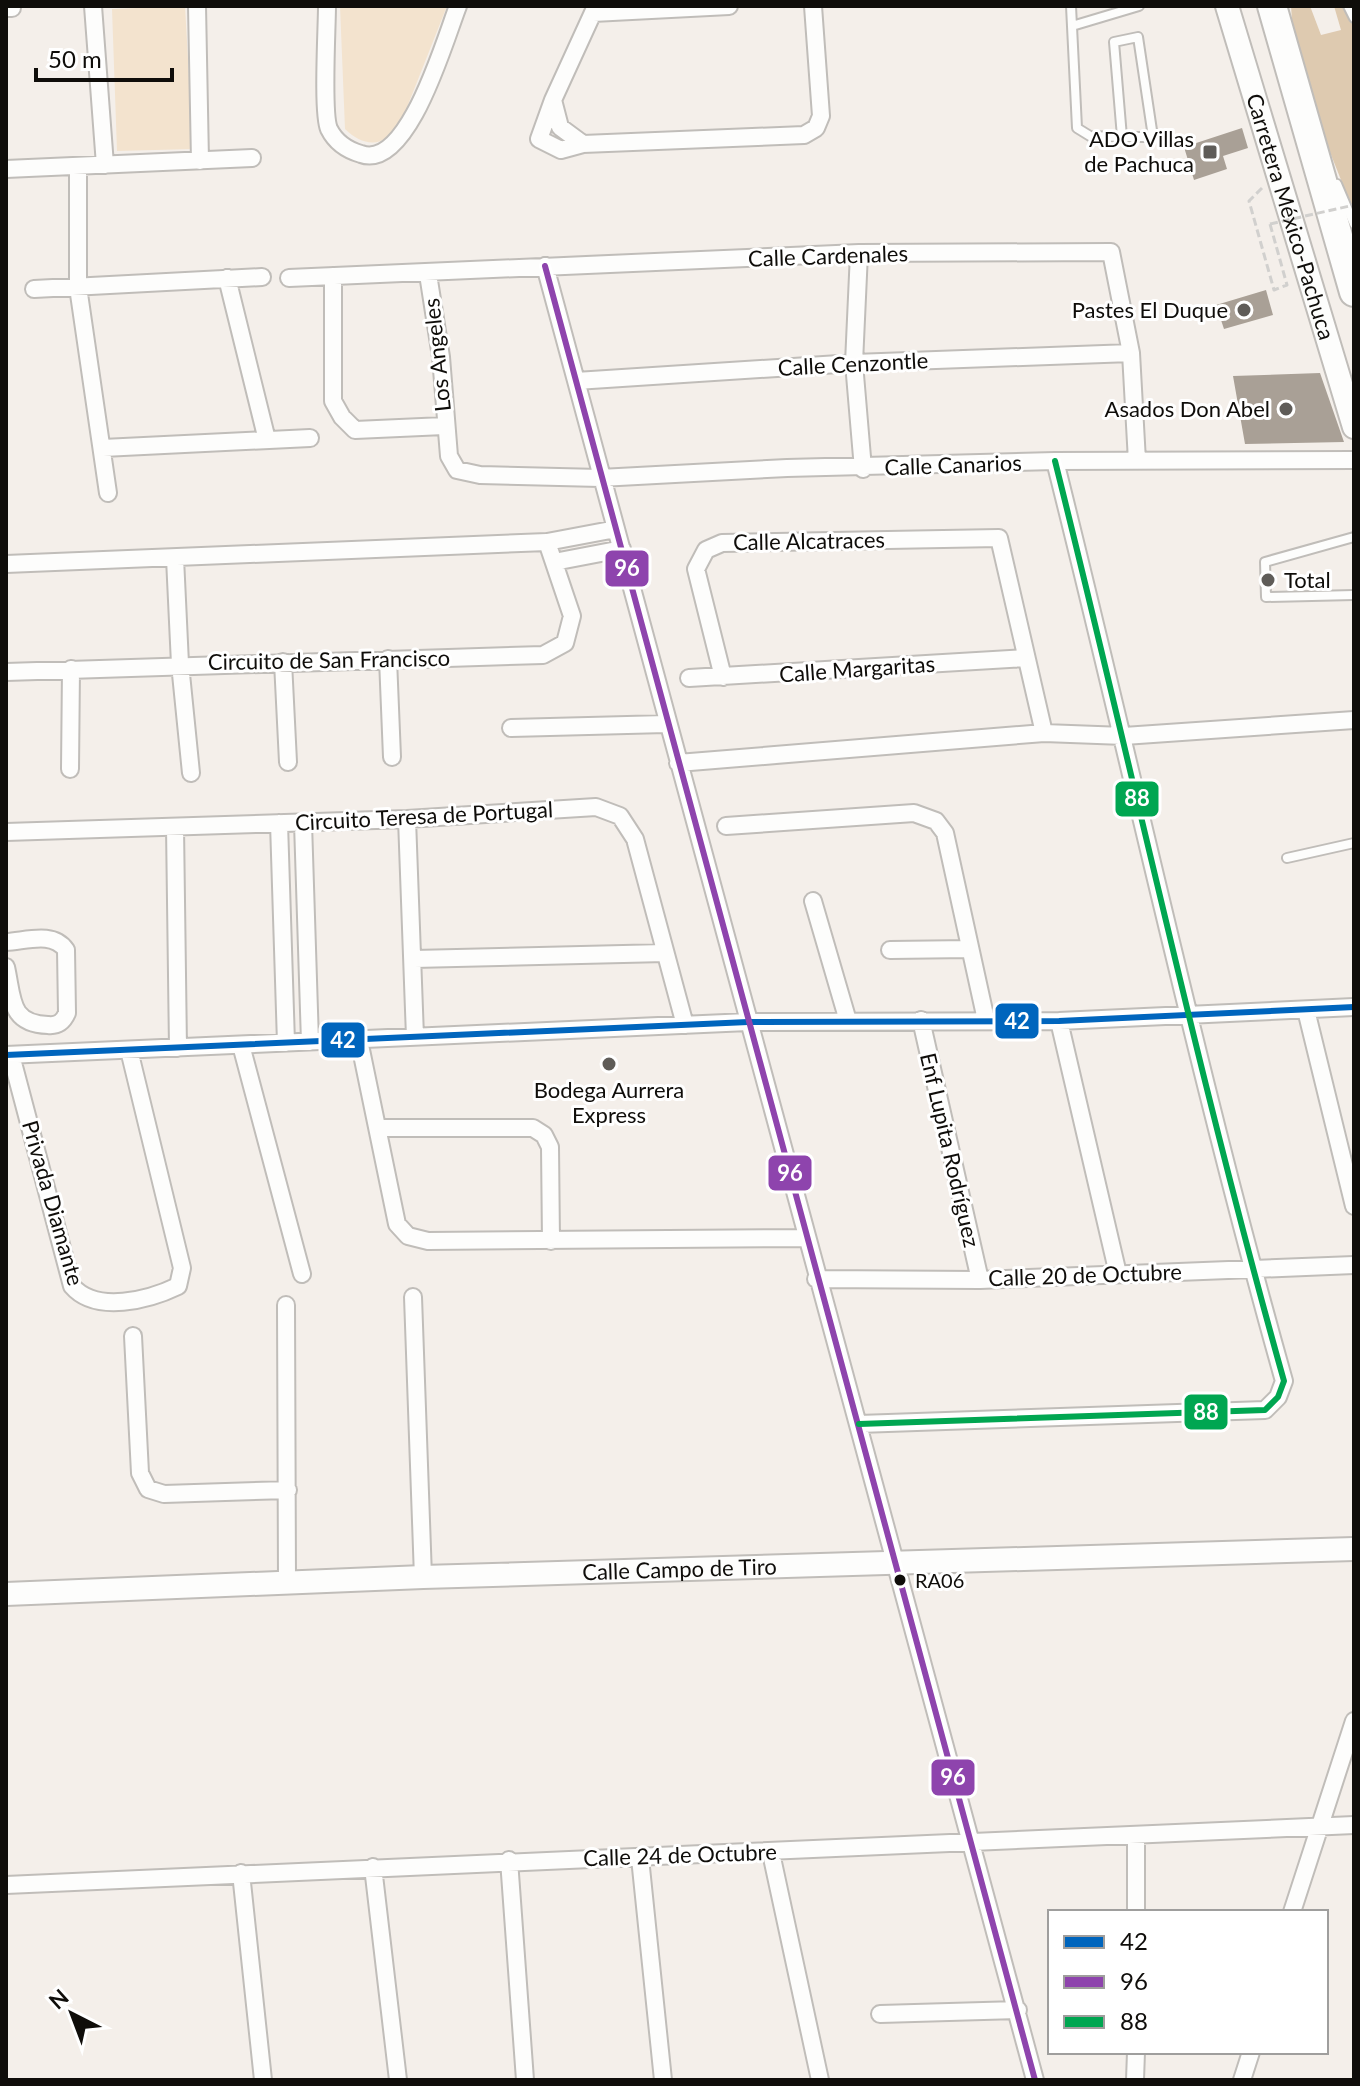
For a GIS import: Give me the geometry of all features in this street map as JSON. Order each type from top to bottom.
[{"type":"highway","points":[[1279,11],[1354,292]]},
{"type":"street","points":[[93,6],[105,165]]},
{"type":"street","points":[[197,6],[200,161]]},
{"type":"street","points":[[327,6],[328,127],[345,149],[368,157],[395,147],[411,125],[458,6]]},
{"type":"street","points":[[729,6],[594,9],[539,139],[561,150],[583,144],[804,135],[816,128],[821,116],[813,6]]},
{"type":"street","name":"Carretera México-Pachuca","points":[[1227,6],[1354,427]]},
{"type":"street","points":[[553,100],[560,127],[583,144]]},
{"type":"street","points":[[6,169],[252,158]]},
{"type":"street","points":[[78,166],[78,287],[108,493]]},
{"type":"street","name":"Calle Cardenales","points":[[545,266],[859,253],[1111,252],[1131,353]]},
{"type":"street","points":[[859,253],[854,363],[863,469]]},
{"type":"street","points":[[545,266],[816,1279],[974,1843],[1035,2080]]},
{"type":"street","name":"Los Angeles","points":[[289,278],[428,274],[545,266]]},
{"type":"street","name":"Los Angeles","points":[[333,276],[333,401],[342,417],[355,430],[444,426],[441,357],[428,274]]},
{"type":"street","points":[[34,289],[262,277]]},
{"type":"street","points":[[227,278],[267,440]]},
{"type":"street","points":[[1131,353],[1137,461]]},
{"type":"street","name":"Calle Cenzontle","points":[[576,381],[854,363],[1131,353]]},
{"type":"street","name":"Calle Canarios","points":[[444,426],[449,456],[457,470],[480,475],[600,478],[787,468],[863,469],[1055,461],[1354,460]]},
{"type":"street","points":[[103,448],[310,438]]},
{"type":"street","points":[[859,1424],[1265,1410],[1278,1397],[1284,1381],[1187,1013],[1124,736],[1055,461]]},
{"type":"street","points":[[6,564],[547,542],[616,529]]},
{"type":"street","name":"Calle Alcatraces","points":[[723,677],[696,569],[706,550],[722,543],[999,538],[1025,658]]},
{"type":"street","name":"Circuito de San Francisco","points":[[6,672],[180,664],[543,655],[565,643],[572,616],[547,542]]},
{"type":"street","points":[[554,562],[622,549]]},
{"type":"street","points":[[175,558],[180,664],[191,773]]},
{"type":"street","points":[[1025,658],[1044,733]]},
{"type":"street","name":"Calle Margaritas","points":[[689,678],[1025,658]]},
{"type":"street","points":[[388,659],[392,757]]},
{"type":"street","points":[[283,662],[288,762]]},
{"type":"street","points":[[70,769],[71,669]]},
{"type":"street","points":[[678,763],[1044,733],[1124,736],[1354,720]]},
{"type":"street","points":[[511,728],[666,724]]},
{"type":"street","name":"Circuito Teresa de Portugal","points":[[6,832],[407,819],[596,807],[620,816],[635,839],[685,1025]]},
{"type":"street","points":[[726,826],[914,813],[936,821],[945,833],[986,1020]]},
{"type":"street","points":[[407,819],[415,1037]]},
{"type":"street","points":[[279,823],[286,1043]]},
{"type":"street","points":[[303,823],[310,1042]]},
{"type":"street","points":[[175,827],[178,1048]]},
{"type":"street","points":[[813,901],[848,1021]]},
{"type":"street","points":[[6,942],[52,938],[66,950],[67,1013],[63,1020],[55,1026],[24,1021],[16,1013],[6,967]]},
{"type":"street","points":[[890,950],[970,949]]},
{"type":"street","points":[[414,959],[665,953]]},
{"type":"street","points":[[8,1055],[748,1022],[1059,1021],[1354,1007]]},
{"type":"street","points":[[1306,1010],[1354,1206]]},
{"type":"street","name":"Enf Lupita Rodríguez","points":[[921,1020],[980,1280]]},
{"type":"street","points":[[1059,1021],[1118,1274]]},
{"type":"street","points":[[359,1040],[397,1224],[408,1236],[428,1241],[806,1238]]},
{"type":"street","points":[[241,1045],[302,1274]]},
{"type":"street","name":"Privada Diamante","points":[[8,1055],[72,1286],[82,1298],[98,1302],[158,1295],[178,1286],[182,1268],[129,1050]]},
{"type":"street","points":[[379,1128],[533,1128],[544,1135],[550,1147],[551,1241]]},
{"type":"street","name":"Calle 20 de Octubre","points":[[816,1279],[980,1280],[1354,1265]]},
{"type":"street","points":[[413,1297],[423,1577]]},
{"type":"street","points":[[286,1305],[287,1582]]},
{"type":"street","points":[[133,1336],[140,1473],[148,1489],[164,1494],[288,1490]]},
{"type":"street","name":"Calle Campo de Tiro","points":[[6,1594],[423,1577],[1354,1549]]},
{"type":"street","points":[[1293,1910],[1354,1721]]},
{"type":"street","name":"Calle 24 de Octubre","points":[[6,1885],[509,1860],[771,1853],[1354,1825]]},
{"type":"street","points":[[1136,1837],[1136,1910]]},
{"type":"street","points":[[771,1853],[820,2080]]},
{"type":"street","points":[[640,1858],[663,2080]]},
{"type":"street","points":[[509,1860],[525,2080]]},
{"type":"street","points":[[373,1867],[398,2080]]},
{"type":"street","points":[[241,1873],[263,2080]]},
{"type":"street","points":[[880,2014],[1018,2010]]},
{"type":"street","points":[[1135,2080],[1136,2054]]},
{"type":"street","points":[[1242,2080],[1250,2054]]},
{"type":"lane","points":[[1071,6],[1077,128],[1090,136],[1122,137],[1153,137],[1138,37],[1114,42],[1122,137]]},
{"type":"lane","points":[[1072,26],[1139,6]]},
{"type":"lane","points":[[1348,6],[1354,18]]},
{"type":"lane","points":[[1279,11],[1354,255]]},
{"type":"lane","points":[[1279,11],[1290,51]]},
{"type":"lane","points":[[1322,151],[1354,224]]},
{"type":"lane","points":[[1354,537],[1265,562],[1266,597],[1354,595]]},
{"type":"lane","points":[[1287,858],[1354,843]]},
{"type":"path","points":[[1277,173],[1249,201],[1274,290],[1287,285],[1270,224],[1354,205]]},
{"type":"shaded area","points":[[185,6],[193,149],[117,151],[112,9]]},
{"type":"shaded area","points":[[340,6],[447,6],[400,125],[381,141],[366,142],[345,129]]},
{"type":"shaded area","points":[[1291,6],[1310,6],[1321,35],[1341,30],[1334,6],[1351,6],[1354,13],[1354,214],[1306,86]]},
{"type":"building","name":"ADO Villas de Pachuca","points":[[1242,128],[1248,148],[1223,156],[1227,169],[1194,180],[1184,147]]},
{"type":"building","name":"Pastes El Duque","points":[[1266,290],[1273,315],[1224,329],[1216,305]]},
{"type":"building","name":"Asados Don Abel","points":[[1320,373],[1344,442],[1245,444],[1233,376]]},
{"type":"transit line","name":"96","points":[[545,266],[1035,2080]]},
{"type":"transit line","name":"88","points":[[859,1424],[1265,1410],[1278,1397],[1284,1381],[1194,1037],[1055,461]]},
{"type":"transit line","name":"42","points":[[6,1055],[748,1022],[1059,1021],[1354,1007]]},
{"type":"place","name":"ADO Villas de Pachuca","points":[[1210,152]]},
{"type":"place","name":"Pastes El Duque","points":[[1244,310]]},
{"type":"place","name":"Asados Don Abel","points":[[1286,409]]},
{"type":"place","name":"Total","points":[[1268,580]]},
{"type":"place","name":"Bodega Aurrera Express","points":[[609,1064]]},
{"type":"place","name":"RA06","points":[[900,1580]]}]
